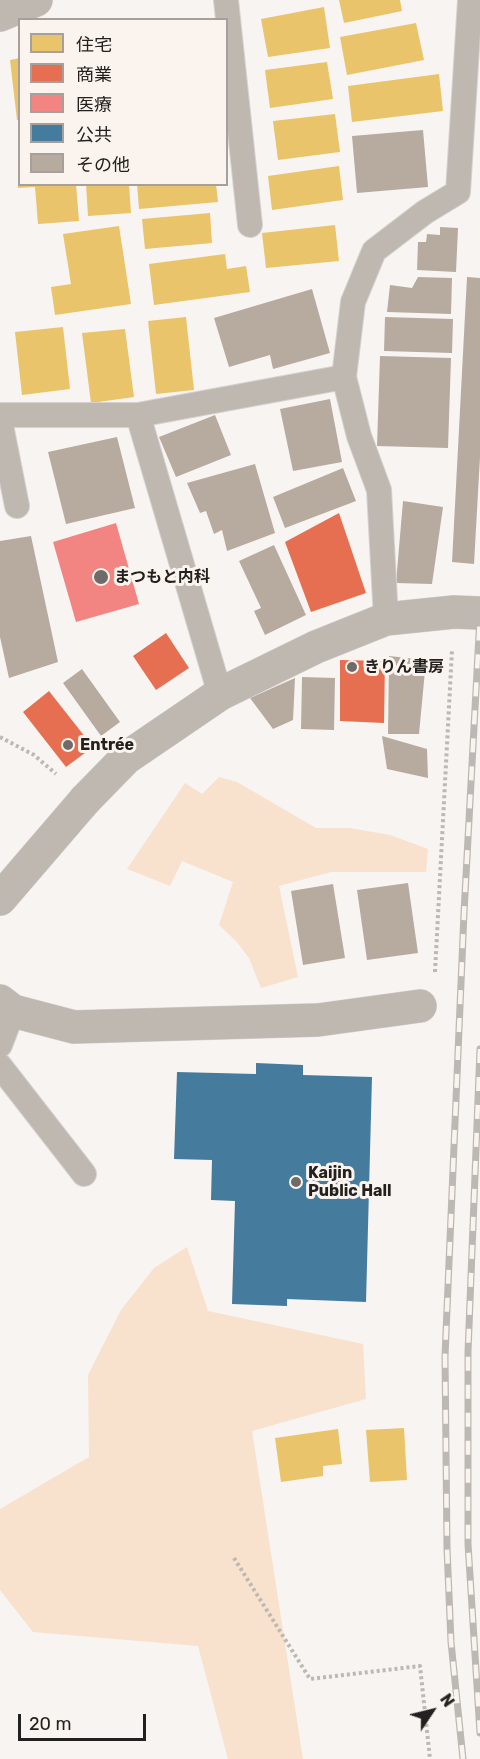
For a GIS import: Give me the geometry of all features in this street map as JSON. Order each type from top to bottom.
[{"type":"street","points":[[0,15],[36,0]]},
{"type":"street","points":[[0,899],[86,800],[126,758],[220,694],[316,647],[386,619],[467,612]]},
{"type":"street","points":[[7,1006],[74,1027],[318,1020],[420,1006]]},
{"type":"lane","points":[[225,0],[227,18]]},
{"type":"lane","points":[[386,619],[379,490],[359,435],[344,377],[353,302],[374,251],[424,212],[458,192],[470,0]]},
{"type":"lane","points":[[228,28],[249,225]]},
{"type":"lane","points":[[0,415],[138,415],[344,377]]},
{"type":"lane","points":[[138,415],[220,694]]},
{"type":"lane","points":[[0,420],[17,506]]},
{"type":"lane","points":[[0,1045],[7,1006]]},
{"type":"lane","points":[[0,1066],[84,1174]]},
{"type":"path","points":[[420,1006],[433,1004],[467,612]]},
{"type":"path","points":[[0,737],[34,755]]},
{"type":"path","points":[[234,1558],[310,1679],[420,1666],[430,1759]]},
{"type":"shaded area","points":[[219,777],[237,782],[316,828],[349,828],[390,835],[428,849],[426,872],[331,872],[279,886],[298,977],[261,988],[249,958],[237,942],[219,925],[233,882],[182,861],[170,886],[127,869],[185,783],[202,794]]},
{"type":"shaded area","points":[[187,1247],[208,1311],[363,1344],[366,1399],[252,1431],[303,1759],[228,1759],[198,1646],[33,1632],[0,1590],[0,1509],[89,1457],[88,1375],[121,1310],[154,1268]]},
{"type":"building: 住宅","points":[[339,0],[400,0],[402,11],[344,23]]},
{"type":"building: 住宅","points":[[324,7],[330,48],[268,57],[261,19]]},
{"type":"building: 住宅","points":[[416,23],[424,60],[347,75],[340,37]]},
{"type":"building: 住宅","points":[[18,58],[18,120],[17,120],[10,60]]},
{"type":"building: 住宅","points":[[327,62],[333,99],[270,108],[265,70]]},
{"type":"building: 住宅","points":[[439,74],[443,111],[352,122],[348,86]]},
{"type":"building: 住宅","points":[[335,114],[340,152],[278,160],[273,121]]},
{"type":"building: 住宅","points":[[339,166],[343,200],[272,210],[268,176]]},
{"type":"building: 住宅","points":[[18,186],[76,186],[79,221],[38,224],[35,187],[18,188]]},
{"type":"building: 住宅","points":[[86,186],[129,186],[131,213],[88,216]]},
{"type":"building: 住宅","points":[[137,186],[216,186],[218,202],[139,209]]},
{"type":"building: 住宅","points":[[210,213],[212,243],[145,249],[142,219]]},
{"type":"building: 住宅","points":[[335,225],[339,261],[266,268],[262,233]]},
{"type":"building: 住宅","points":[[119,226],[131,304],[55,315],[51,287],[71,284],[63,234]]},
{"type":"building: 住宅","points":[[225,254],[227,269],[246,266],[250,292],[154,305],[149,264]]},
{"type":"building: 住宅","points":[[186,317],[194,390],[156,394],[148,321]]},
{"type":"building: 住宅","points":[[63,327],[70,389],[22,395],[15,332]]},
{"type":"building: 住宅","points":[[125,329],[134,397],[91,403],[82,333]]},
{"type":"building: 住宅","points":[[404,1428],[407,1480],[370,1482],[366,1430]]},
{"type":"building: 住宅","points":[[338,1429],[342,1464],[323,1466],[323,1476],[281,1482],[275,1438]]},
{"type":"building: 商業","points":[[339,513],[366,593],[311,612],[285,542]]},
{"type":"building: 商業","points":[[166,633],[189,668],[156,690],[133,656]]},
{"type":"building: 商業","points":[[340,660],[385,661],[384,723],[340,721]]},
{"type":"building: 商業","points":[[49,691],[93,747],[66,767],[23,712]]},
{"type":"building: 医療","points":[[116,523],[139,604],[76,622],[53,542]]},
{"type":"building: 公共","points":[[256,1063],[303,1065],[303,1075],[372,1077],[366,1302],[287,1299],[287,1306],[232,1304],[235,1201],[211,1200],[212,1160],[174,1159],[177,1072],[256,1074]]},
{"type":"building: その他","points":[[423,130],[428,187],[357,193],[352,136]]},
{"type":"building: その他","points":[[440,227],[458,228],[456,272],[417,270],[418,242],[426,242],[427,234],[440,235]]},
{"type":"building: その他","points":[[418,277],[452,278],[451,314],[387,312],[390,285],[412,288]]},
{"type":"building: その他","points":[[467,277],[480,278],[480,457],[474,564],[452,562]]},
{"type":"building: その他","points":[[312,289],[330,353],[273,369],[270,355],[229,367],[214,318]]},
{"type":"building: その他","points":[[385,317],[453,319],[452,353],[384,351]]},
{"type":"building: その他","points":[[380,356],[451,358],[448,448],[377,446]]},
{"type":"building: その他","points":[[330,399],[342,462],[293,471],[280,409]]},
{"type":"building: その他","points":[[215,415],[231,455],[176,477],[159,437]]},
{"type":"building: その他","points":[[117,437],[135,508],[66,524],[48,452]]},
{"type":"building: その他","points":[[255,464],[275,533],[227,551],[222,530],[214,534],[206,511],[200,513],[187,483]]},
{"type":"building: その他","points":[[343,468],[356,501],[285,528],[273,497]]},
{"type":"building: その他","points":[[403,501],[443,507],[432,584],[396,583]]},
{"type":"building: その他","points":[[31,536],[58,662],[9,678],[0,637],[0,541]]},
{"type":"building: その他","points":[[274,545],[306,615],[265,635],[254,611],[261,608],[239,561]]},
{"type":"building: その他","points":[[389,656],[426,660],[419,734],[388,734]]},
{"type":"building: その他","points":[[82,669],[120,722],[101,736],[63,683]]},
{"type":"building: その他","points":[[302,677],[335,678],[334,730],[301,729]]},
{"type":"building: その他","points":[[295,678],[293,720],[273,729],[250,698]]},
{"type":"building: その他","points":[[382,736],[427,749],[428,778],[387,769]]},
{"type":"building: その他","points":[[408,883],[418,953],[367,960],[357,890]]},
{"type":"building: その他","points":[[333,884],[345,958],[303,965],[291,891]]},
{"type":"railway","points":[[463,1759],[451,1642],[447,1548],[445,1356],[464,913],[480,616]]},
{"type":"railway","points":[[480,1049],[468,1352],[468,1544],[480,1733]]},
{"type":"place","name":"まつもと内科","points":[[101,577]]},
{"type":"place","name":"きりん書房","points":[[352,667]]},
{"type":"place","name":"Entrée","points":[[68,745]]},
{"type":"place","name":"Kaijin Public Hall","points":[[296,1182]]}]
